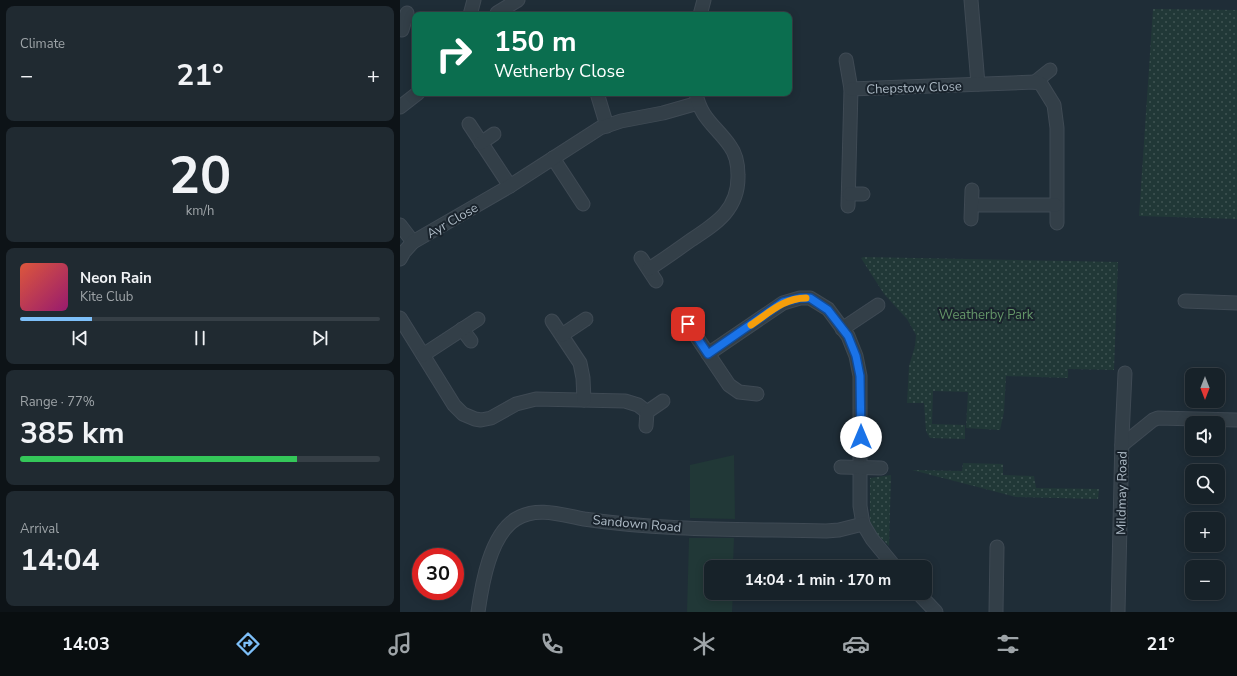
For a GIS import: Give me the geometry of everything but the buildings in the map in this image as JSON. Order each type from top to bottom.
[{"type":"street","points":[[471,12],[474,0]]},
{"type":"street","points":[[499,12],[518,0]]},
{"type":"street","points":[[701,12],[704,0]]},
{"type":"street","name":"Chepstow Close","points":[[971,0],[978,84]]},
{"type":"street","points":[[402,30],[407,13]]},
{"type":"street","name":"Chepstow Close","points":[[846,60],[851,89],[848,200],[863,194]]},
{"type":"street","points":[[1035,82],[1050,70]]},
{"type":"street","points":[[1035,82],[1041,84],[1054,105],[1057,128],[1057,223]]},
{"type":"street","name":"Chepstow Close","points":[[851,89],[1035,82]]},
{"type":"street","points":[[400,107],[414,96]]},
{"type":"street","points":[[598,96],[607,126]]},
{"type":"street","points":[[649,269],[711,228],[727,212],[735,197],[738,170],[735,155],[727,142],[705,116],[697,98]]},
{"type":"street","name":"Ayr Close","points":[[400,259],[413,242],[510,186],[600,128],[621,121],[663,113],[697,98]]},
{"type":"street","points":[[469,124],[510,186]]},
{"type":"street","points":[[481,143],[494,134]]},
{"type":"street","points":[[553,158],[583,204]]},
{"type":"street","points":[[971,219],[972,190]]},
{"type":"street","points":[[972,205],[1056,205]]},
{"type":"street","points":[[400,225],[413,242]]},
{"type":"street","points":[[641,258],[656,281]]},
{"type":"street","points":[[708,354],[783,302],[800,298],[810,298],[828,310],[848,336],[856,356],[860,376],[860,506],[863,524],[872,539],[889,560]]},
{"type":"street","points":[[1185,301],[1237,303]]},
{"type":"street","points":[[842,329],[878,305]]},
{"type":"street","points":[[400,318],[454,405],[463,414],[475,419],[491,418],[516,404],[527,401],[552,399],[631,402],[647,412]]},
{"type":"street","points":[[423,355],[478,319]]},
{"type":"street","points":[[562,335],[586,319]]},
{"type":"street","points":[[552,321],[577,358],[582,370],[584,400]]},
{"type":"street","points":[[688,324],[729,385],[739,392],[757,394]]},
{"type":"street","points":[[462,329],[472,341]]},
{"type":"street","name":"Mildmay Road","points":[[1118,612],[1125,373]]},
{"type":"street","points":[[647,412],[663,401]]},
{"type":"street","points":[[646,426],[647,412]]},
{"type":"street","points":[[1122,445],[1153,420],[1158,418],[1237,420]]},
{"type":"street","points":[[842,467],[881,468]]},
{"type":"street","name":"Sandown Road","points":[[478,612],[484,580],[501,533],[508,525],[522,515],[530,513],[544,512],[615,523],[675,528],[826,531],[851,528],[863,524]]},
{"type":"street","points":[[996,612],[997,547]]},
{"type":"street","points":[[925,600],[936,612]]},
{"type":"green space","points":[[1153,9],[1237,10],[1237,219],[1139,216]]},
{"type":"green space","name":"Weatherby Park","points":[[861,258],[1118,262],[1114,370],[1068,369],[1068,378],[1006,376],[1004,412],[1000,430],[966,428],[968,392],[933,391],[932,424],[965,425],[965,439],[930,438],[926,431],[924,403],[907,403],[909,366],[915,346],[916,335],[907,319],[884,294]]},
{"type":"green space","points":[[734,455],[735,519],[690,518],[690,465]]},
{"type":"green space","points":[[963,463],[1003,464],[1003,475],[1034,476],[1036,488],[1099,489],[1098,499],[1016,497],[912,470],[962,471]]},
{"type":"green space","points":[[891,475],[889,546],[870,527],[870,478]]},
{"type":"green space","points":[[689,538],[734,538],[733,560],[704,560],[704,600],[733,600],[732,612],[687,612]]},
{"type":"slow traffic","points":[[751,325],[783,302],[806,298]]},
{"type":"route","points":[[688,324],[708,354],[783,302],[800,298],[810,298],[828,310],[848,336],[856,356],[860,376],[861,437]]}]
